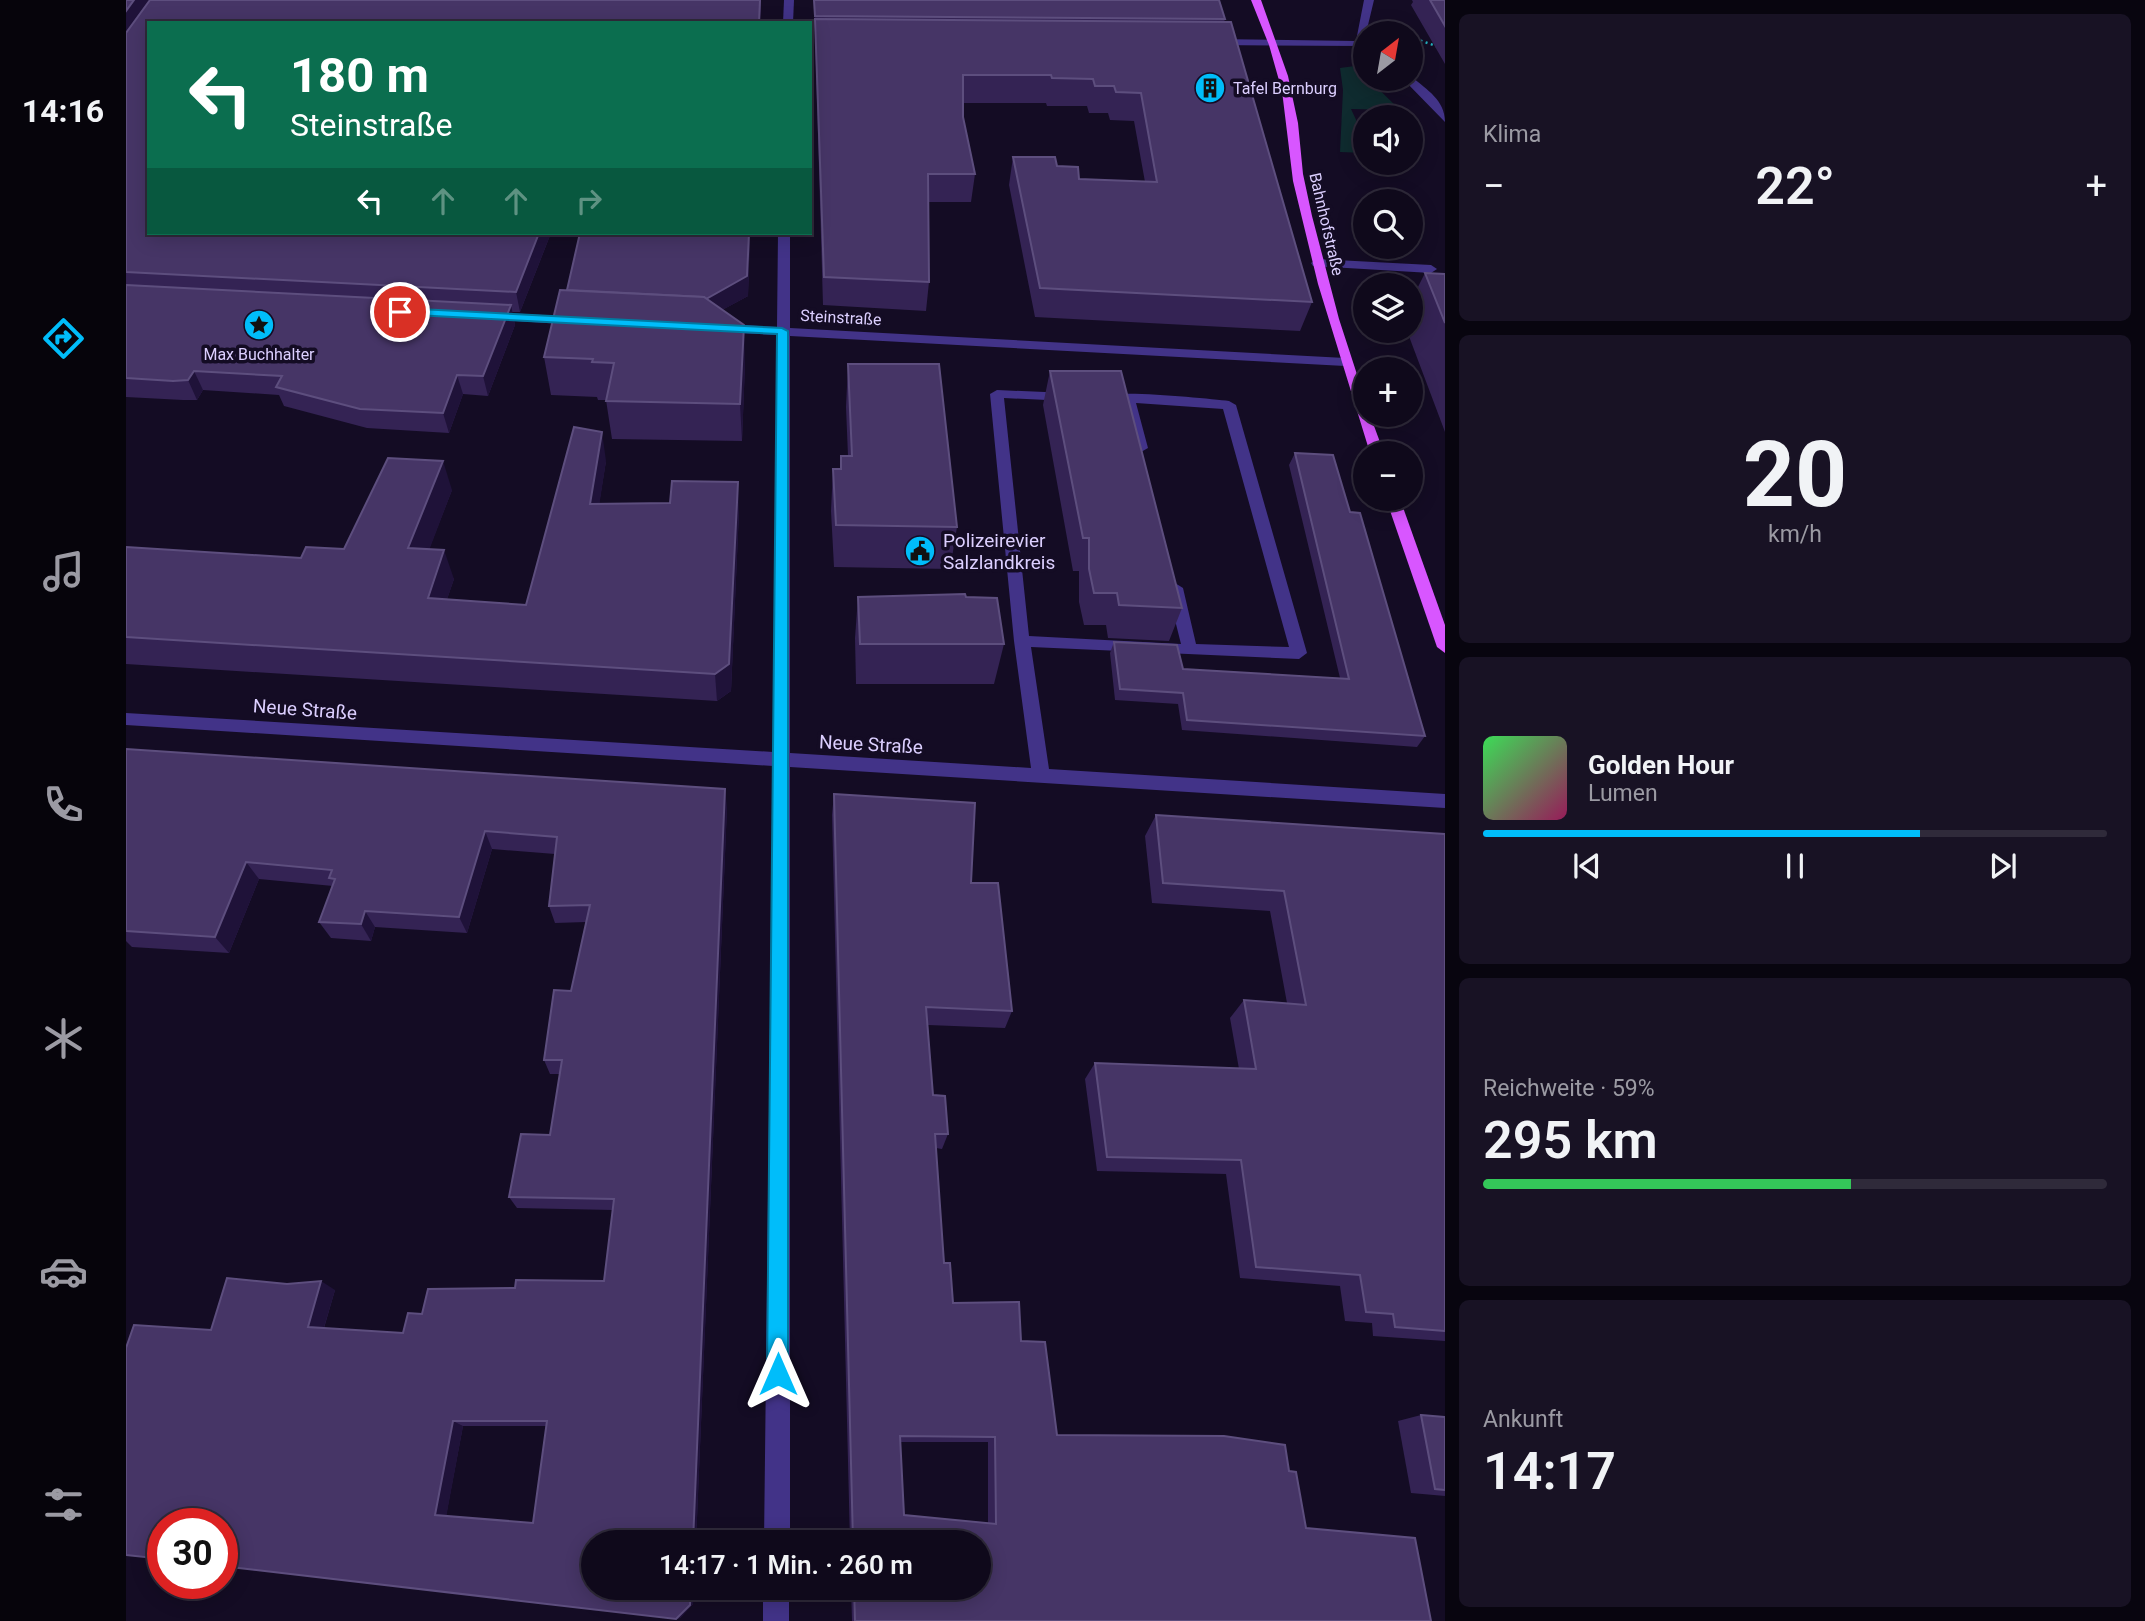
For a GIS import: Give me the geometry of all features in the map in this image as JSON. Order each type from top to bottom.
[{"type":"main road","name":"Bahnhofstraße","points":[[1256,0],[1273,43],[1293,123],[1298,177],[1317,263],[1345,362],[1373,441]]},
{"type":"main road","points":[[1397,511],[1445,647]]},
{"type":"street","points":[[788,21],[789,0]]},
{"type":"street","points":[[1364,21],[1366,1]]},
{"type":"street","points":[[1200,42],[1353,45]]},
{"type":"street","points":[[1423,91],[1441,106],[1445,120]]},
{"type":"street","points":[[777,1530],[784,235]]},
{"type":"street","points":[[1317,263],[1431,269]]},
{"type":"street","points":[[475,316],[587,321]]},
{"type":"street","name":"Steinstraße","points":[[713,328],[1345,362]]},
{"type":"street","points":[[1021,642],[1299,653],[1229,405],[1128,398],[996,394],[1021,642],[1041,776]]},
{"type":"street","points":[[1128,398],[1145,465]]},
{"type":"street","points":[[1171,571],[1190,650]]},
{"type":"street","name":"Neue Straße","points":[[126,719],[1445,801]]},
{"type":"street","points":[[776,1600],[776,1621]]},
{"type":"path","points":[[1423,43],[1440,47]]},
{"type":"green space","points":[[1353,66],[1353,91],[1381,91],[1395,105],[1353,105],[1353,153],[1340,152],[1343,90],[1340,68]]},
{"type":"building","points":[[126,0],[134,0],[126,11]]},
{"type":"building","points":[[150,0],[760,0],[759,21],[147,21],[147,235],[538,235],[516,292],[126,272],[126,33]]},
{"type":"building","points":[[814,0],[1219,0],[1225,19],[815,16]]},
{"type":"building","points":[[1430,0],[1445,0],[1445,26]]},
{"type":"building","points":[[815,19],[1231,22],[1312,302],[1040,288],[1013,157],[1055,157],[1057,166],[1078,167],[1079,179],[1157,182],[1141,93],[1116,92],[1114,86],[1095,86],[1093,79],[1052,78],[1051,75],[963,75],[963,117],[975,174],[928,174],[929,282],[824,277]]},
{"type":"building","points":[[580,235],[749,235],[747,276],[706,299],[567,290]]},
{"type":"building","points":[[1425,273],[1445,274],[1445,323]]},
{"type":"building","points":[[126,285],[511,305],[483,376],[457,375],[443,413],[360,409],[276,387],[282,376],[194,371],[188,380],[126,378]]},
{"type":"building","points":[[560,290],[704,297],[744,325],[740,404],[606,401],[614,363],[592,362],[593,359],[544,357]]},
{"type":"building","points":[[848,364],[939,364],[957,527],[836,525],[833,469],[841,469],[841,456],[852,456]]},
{"type":"building","points":[[1050,371],[1121,371],[1182,608],[1119,605],[1117,593],[1094,593],[1089,569],[1089,538],[1083,538]]},
{"type":"building","points":[[574,427],[602,432],[590,504],[670,503],[672,481],[738,482],[729,664],[715,674],[126,637],[126,547],[301,558],[306,547],[344,549],[388,458],[443,461],[408,548],[444,550],[428,598],[526,605]]},
{"type":"building","points":[[1295,453],[1333,455],[1350,512],[1360,513],[1425,736],[1187,720],[1183,693],[1120,689],[1114,642],[1177,645],[1183,669],[1349,679]]},
{"type":"building","points":[[965,594],[966,597],[997,598],[1004,644],[860,644],[858,597]]},
{"type":"building","points":[[126,749],[725,789],[694,1530],[581,1530],[581,1600],[690,1600],[690,1605],[676,1619],[238,1568],[238,1508],[147,1508],[147,1557],[126,1555],[126,1348],[134,1325],[211,1330],[227,1278],[287,1284],[321,1281],[308,1327],[403,1333],[408,1313],[422,1314],[428,1289],[515,1288],[516,1280],[604,1281],[614,1199],[509,1197],[521,1134],[550,1135],[562,1060],[544,1060],[554,990],[571,991],[590,905],[549,906],[557,837],[485,831],[459,917],[365,911],[361,924],[319,922],[335,879],[329,878],[332,870],[246,862],[215,937],[126,931]],"holes":[[[453,1421],[547,1421],[533,1523],[435,1515]]]},
{"type":"building","points":[[834,794],[975,803],[971,883],[998,883],[1012,1011],[926,1007],[933,1095],[945,1096],[948,1134],[935,1134],[944,1263],[950,1263],[953,1303],[1019,1302],[1021,1341],[1045,1342],[1057,1435],[1224,1436],[1285,1445],[1289,1471],[1296,1472],[1306,1528],[1415,1538],[1431,1621],[855,1621],[854,1600],[991,1600],[991,1530],[853,1530]],"holes":[[[900,1436],[995,1437],[996,1524],[904,1515]]]},
{"type":"building","points":[[1156,815],[1445,834],[1445,1331],[1395,1327],[1393,1314],[1366,1312],[1360,1275],[1256,1267],[1241,1160],[1107,1157],[1095,1063],[1256,1069],[1244,1000],[1306,1005],[1284,891],[1163,883]]},
{"type":"building","points":[[1421,1415],[1445,1417],[1445,1490],[1435,1489]]},
{"type":"place","name":"Tafel Bernburg","points":[[1210,88]]},
{"type":"place","name":"Max Buchhalter","points":[[259,325]]},
{"type":"place","name":"Polizeirevier Salzlandkreis","points":[[920,551]]},
{"type":"route","points":[[400,312],[782,331],[778,1374]]}]
